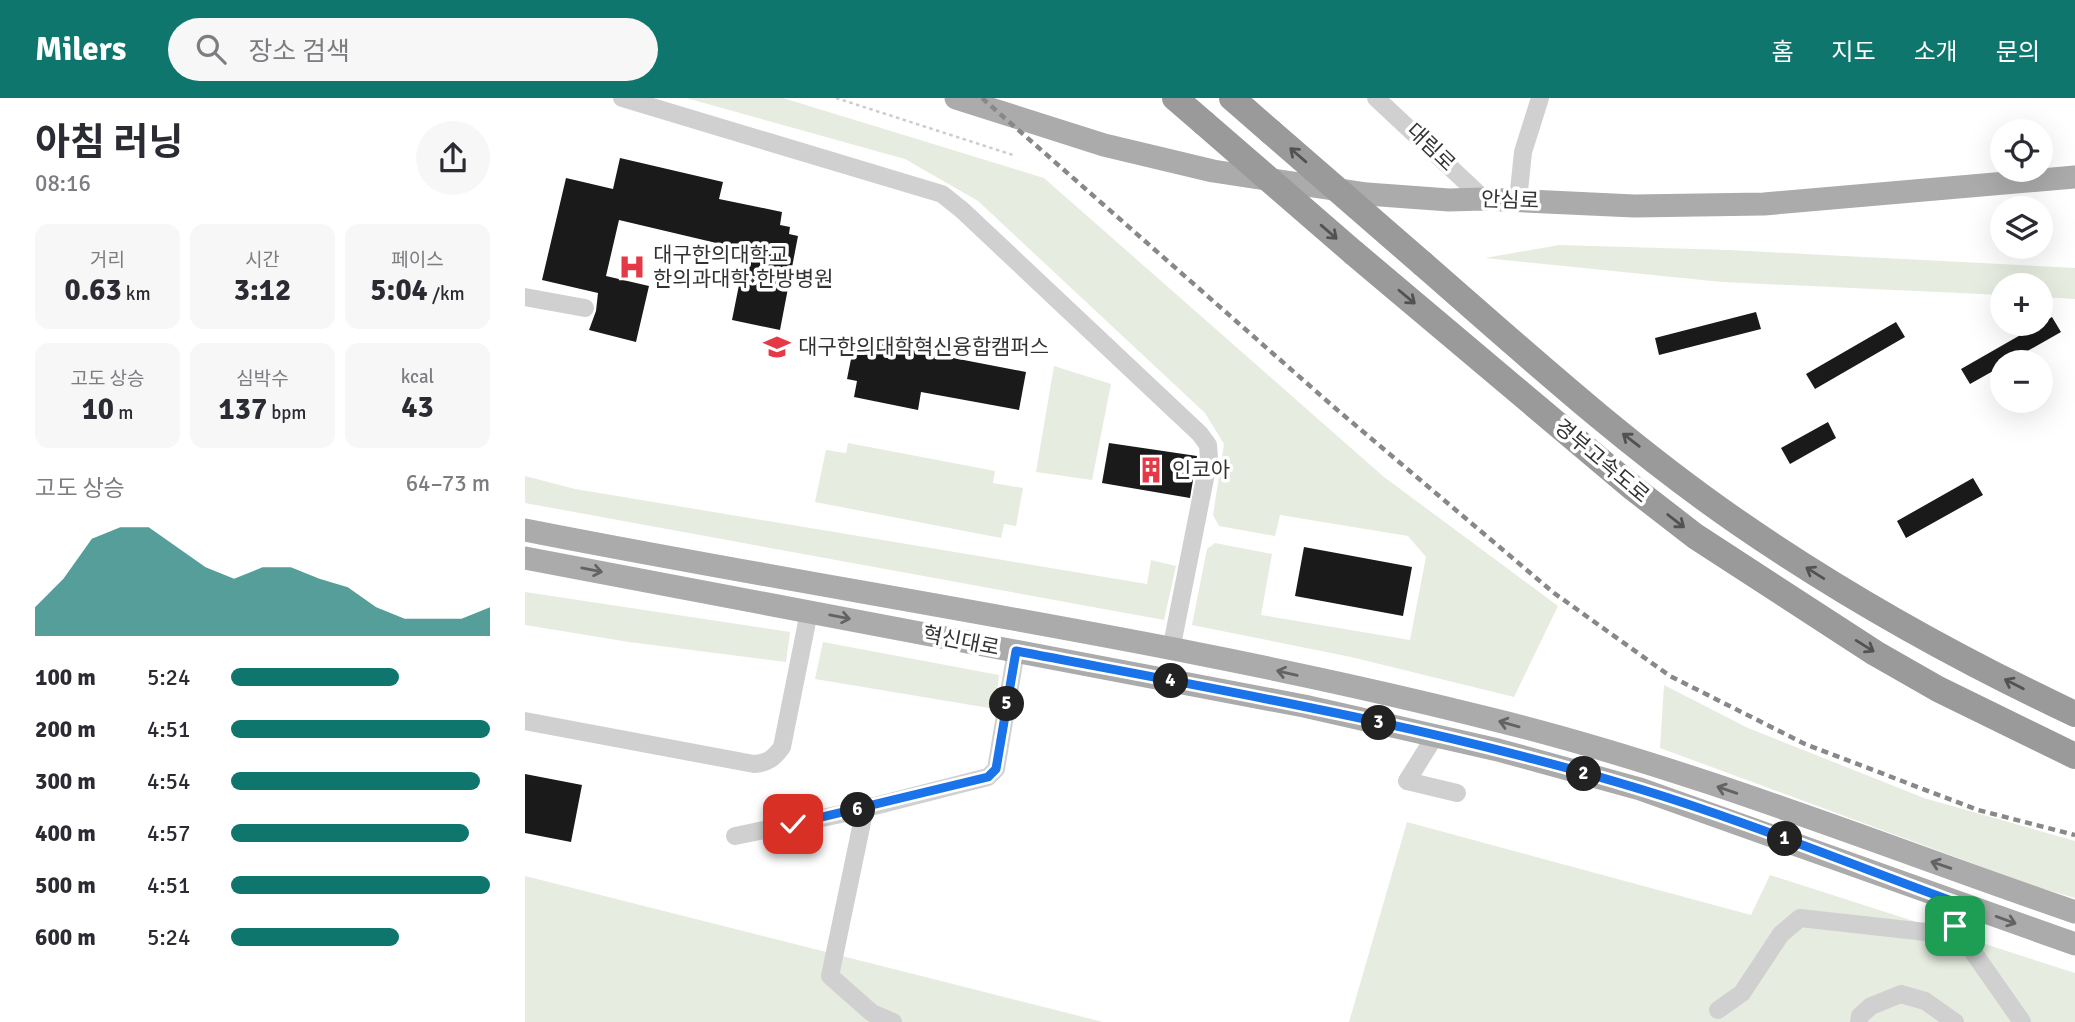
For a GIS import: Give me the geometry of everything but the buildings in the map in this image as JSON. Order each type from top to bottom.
[{"type":"highway","name":"경부고속도로","points":[[1175,98],[1633,488],[1695,536],[1875,653],[1938,689],[2075,756]]},
{"type":"highway","name":"경부고속도로","points":[[1232,98],[1603,419],[1737,521],[1908,628],[2075,714]]},
{"type":"main road","name":"안심로","points":[[956,98],[1104,145],[1213,171],[1367,194],[1450,200],[1518,200],[1633,206],[1764,204],[2075,177]]},
{"type":"main road","points":[[525,530],[1171,650],[1496,720],[1637,760],[2075,912]]},
{"type":"main road","name":"혁신대로","points":[[525,558],[1304,706],[1435,736],[1640,789],[2075,944]]},
{"type":"street","points":[[622,98],[942,194],[962,209],[1200,434],[1208,444],[1209,458],[1171,650]]},
{"type":"street","name":"대림로","points":[[1376,98],[1401,118],[1483,199]]},
{"type":"street","points":[[1518,200],[1523,152],[1540,98]]},
{"type":"street","points":[[525,297],[585,309]]},
{"type":"street","points":[[525,721],[754,764],[766,763],[775,757],[782,747],[809,612]]},
{"type":"street","points":[[735,836],[865,808],[988,777],[996,769],[1016,651]]},
{"type":"street","points":[[1435,736],[1407,781],[1457,793]]},
{"type":"street","points":[[865,808],[830,976],[872,1013],[893,1022]]},
{"type":"street","points":[[1963,905],[1955,926],[2022,1022]]},
{"type":"street","points":[[1718,1010],[1742,993],[1781,934],[1800,918],[1962,936]]},
{"type":"street","points":[[1859,1022],[1860,1016],[1871,1006],[1901,994],[1925,1001],[1955,1022]]},
{"type":"path","points":[[836,98],[1013,155]]},
{"type":"shaded area","points":[[686,98],[783,98],[1044,178],[1384,477],[1558,606],[1514,697],[1351,657],[1192,625],[1207,549],[1215,543],[1272,554],[1261,615],[1410,640],[1426,557],[1408,536],[1280,515],[1275,536],[1219,526],[1213,515],[1224,444],[1205,413],[978,201],[905,159]]},
{"type":"shaded area","points":[[1559,245],[1729,250],[2075,268],[2075,299],[2053,298],[2053,273],[1990,273],[1990,294],[1722,282],[1485,258]]},
{"type":"shaded area","points":[[1054,366],[1111,384],[1092,480],[1036,472]]},
{"type":"shaded area","points":[[848,443],[995,471],[993,483],[1023,488],[1016,526],[1004,524],[1001,538],[815,502],[826,450],[846,453]]},
{"type":"shaded area","points":[[525,476],[575,489],[1147,584],[1151,560],[1176,566],[1164,620],[525,503]]},
{"type":"shaded area","points":[[525,592],[790,632],[786,662],[629,642],[525,625]]},
{"type":"shaded area","points":[[823,642],[999,675],[995,709],[815,679]]},
{"type":"shaded area","points":[[1664,685],[1748,728],[1924,798],[2075,841],[2075,898],[2034,886],[1660,748]]},
{"type":"shaded area","points":[[1407,822],[1751,915],[1770,875],[2075,973],[2075,1022],[1349,1022]]},
{"type":"shaded area","points":[[525,876],[1103,1022],[525,1022]]},
{"type":"railway","points":[[982,98],[1335,408],[1554,593],[1670,676],[1805,744],[1978,810],[2075,835]]},
{"type":"place","name":"대구한의대학교 한의과대학·한방병원","points":[[632,267]]},
{"type":"place","name":"대구한의대학혁신융합캠퍼스","points":[[777,347]]},
{"type":"place","name":"인코아","points":[[1151,470]]},
{"type":"route","points":[[793,824],[988,777],[996,769],[1016,651],[1304,706],[1498,750],[1640,789],[1963,905],[1955,926]]}]
